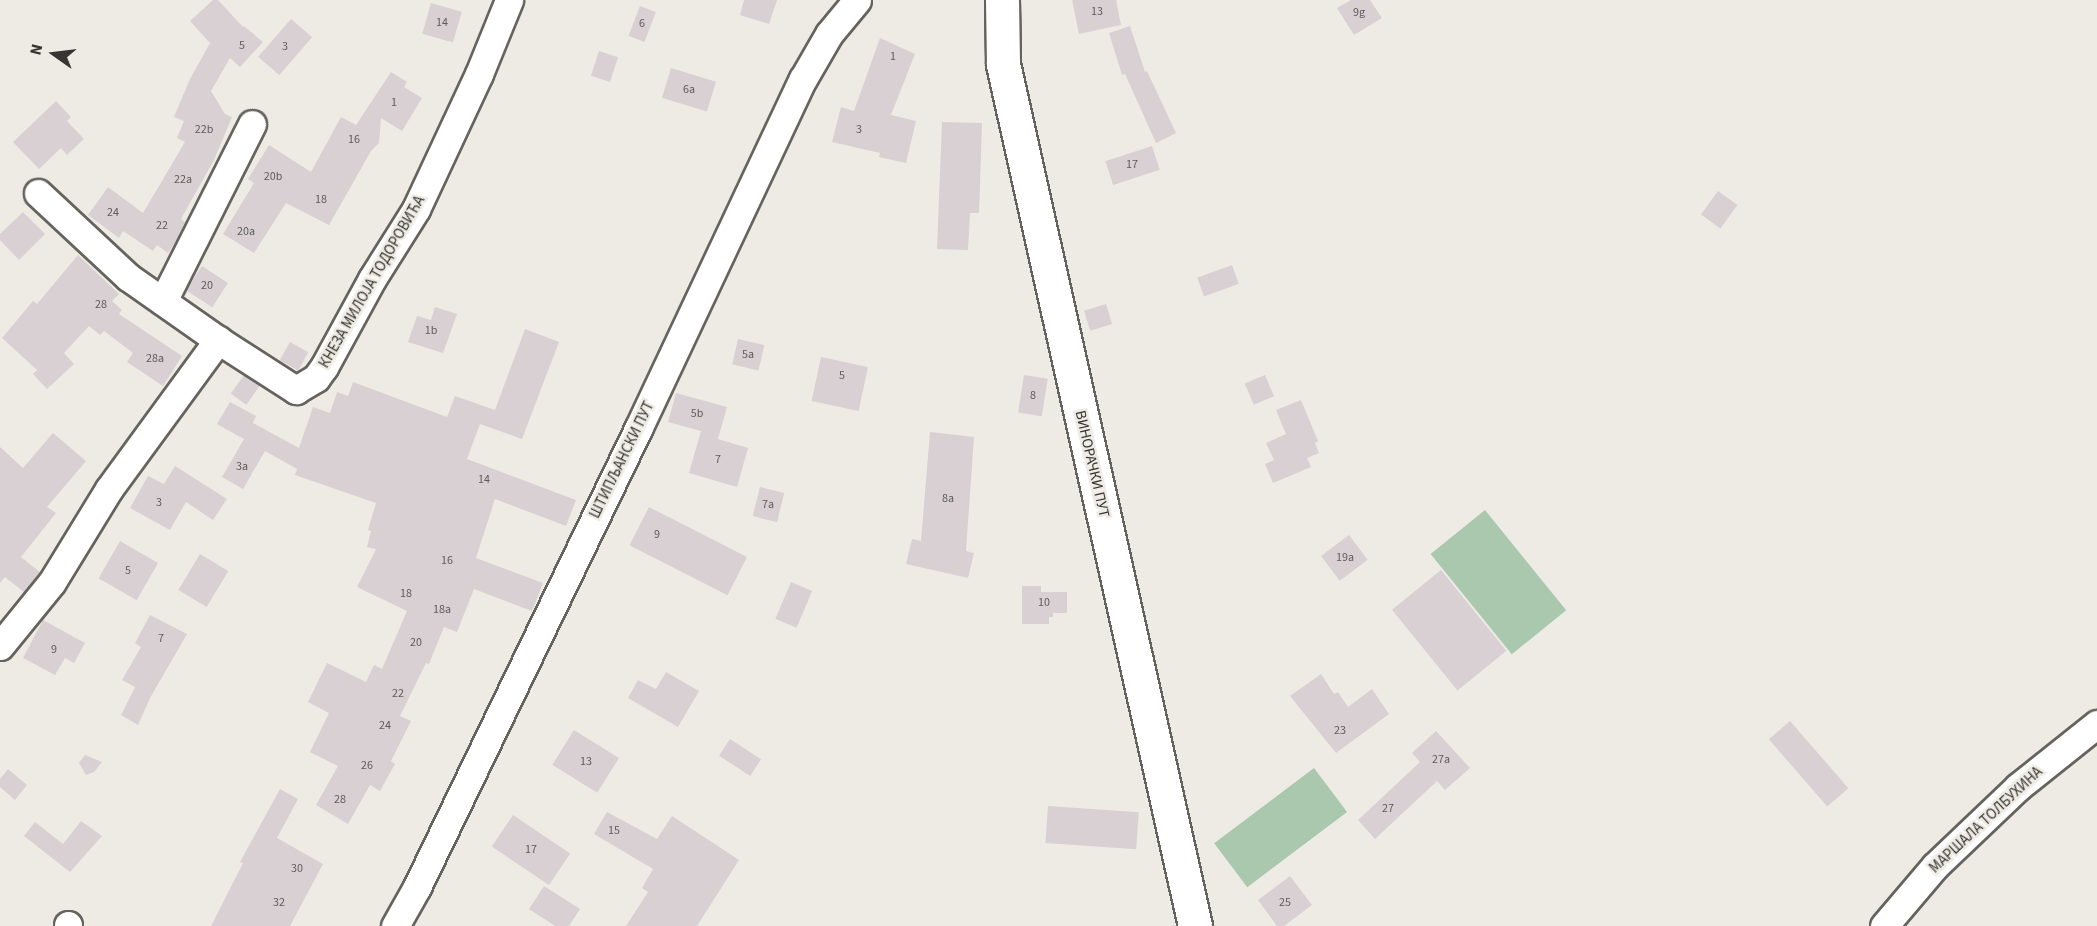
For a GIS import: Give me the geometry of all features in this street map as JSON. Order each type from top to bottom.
[{"type":"street","name":"КНЕЗА МИЛОЈА ТОДОРОВИЋА","points":[[218,340],[296,390],[316,378],[340,342],[372,279],[416,209],[479,74],[509,0]]},
{"type":"street","name":"ШТИПЉАНСКИ ПУТ","points":[[395,926],[417,887],[612,483],[803,78],[828,34],[857,0]]},
{"type":"street","name":"ВИНОРАЧКИ ПУТ","points":[[1002,0],[1003,64],[1195,926]]},
{"type":"street","points":[[163,301],[252,124]]},
{"type":"street","points":[[4,632],[52,582],[109,489],[218,340],[107,260],[38,193]]},
{"type":"street","name":"МАРШАЛА ТОЛБУХИНА","points":[[1884,926],[1935,866],[1960,842],[2018,787],[2097,723]]},
{"type":"green space","points":[[1485,510],[1566,610],[1512,654],[1431,554]]},
{"type":"green space","points":[[1314,768],[1347,812],[1247,887],[1214,843]]},
{"type":"building","points":[[213,0],[218,0],[243,27],[263,42],[240,67],[230,58],[211,91],[225,114],[232,117],[214,160],[181,219],[185,222],[176,241],[168,253],[157,245],[153,251],[123,231],[119,238],[88,215],[108,187],[143,213],[185,142],[177,138],[184,121],[174,117],[190,79],[210,43],[190,21]]},
{"type":"building","points":[[744,0],[777,0],[769,24],[740,15]]},
{"type":"building","points":[[1072,0],[1116,0],[1121,25],[1079,34]]},
{"type":"building","points":[[1351,0],[1370,0],[1382,18],[1354,35],[1337,8]]},
{"type":"building","points":[[431,3],[462,12],[453,43],[422,34]]},
{"type":"building","points":[[640,6],[656,12],[644,42],[629,36]]},
{"type":"building","points":[[291,19],[312,37],[279,75],[258,57]]},
{"type":"building","points":[[1130,26],[1145,72],[1147,71],[1176,133],[1156,143],[1125,74],[1122,75],[1109,33]]},
{"type":"building","points":[[880,38],[915,54],[891,115],[916,121],[906,163],[879,157],[880,153],[832,142],[841,107],[854,111]]},
{"type":"building","points":[[599,51],[618,57],[610,82],[591,76]]},
{"type":"building","points":[[671,68],[716,82],[707,111],[662,98]]},
{"type":"building","points":[[391,72],[407,82],[404,87],[422,98],[402,131],[381,118],[379,143],[371,151],[329,225],[286,203],[254,253],[223,234],[254,183],[248,179],[269,145],[311,172],[341,117],[356,125]]},
{"type":"building","points":[[56,101],[71,117],[67,121],[84,139],[67,155],[61,148],[39,169],[13,142]]},
{"type":"building","points":[[942,122],[982,123],[979,213],[970,213],[968,250],[937,249]]},
{"type":"building","points":[[1152,146],[1160,170],[1113,185],[1105,161]]},
{"type":"building","points":[[1718,191],[1737,205],[1720,229],[1701,214]]},
{"type":"building","points":[[23,212],[45,234],[19,260],[0,240],[0,234]]},
{"type":"building","points":[[78,255],[119,294],[112,301],[122,310],[119,314],[182,356],[163,386],[127,362],[133,353],[104,331],[100,335],[89,326],[64,353],[74,364],[47,389],[33,374],[37,370],[2,338],[33,301],[37,304]]},
{"type":"building","points":[[1232,265],[1239,284],[1204,296],[1197,278]]},
{"type":"building","points":[[202,266],[228,283],[212,307],[186,290]]},
{"type":"building","points":[[1106,304],[1112,324],[1090,331],[1084,311]]},
{"type":"building","points":[[435,307],[457,314],[443,353],[408,342],[417,316],[431,320]]},
{"type":"building","points":[[525,329],[559,342],[522,439],[480,424],[467,459],[576,500],[566,526],[495,499],[476,558],[543,583],[532,611],[474,589],[457,632],[444,627],[429,664],[426,663],[400,716],[411,721],[391,761],[395,764],[380,791],[370,785],[348,824],[316,805],[338,766],[310,752],[329,713],[308,702],[327,663],[366,682],[374,665],[382,669],[407,611],[357,587],[376,549],[367,547],[371,531],[368,530],[376,503],[295,475],[297,469],[265,451],[243,489],[222,477],[244,439],[217,424],[230,402],[256,416],[253,423],[299,448],[313,407],[330,413],[337,392],[348,396],[353,382],[447,417],[455,396],[495,410]]},
{"type":"building","points":[[738,339],[764,345],[758,370],[732,364]]},
{"type":"building","points":[[290,342],[308,352],[298,371],[280,360]]},
{"type":"building","points":[[821,357],[868,367],[859,411],[812,401]]},
{"type":"building","points":[[244,375],[260,386],[246,405],[231,394]]},
{"type":"building","points":[[1024,375],[1048,379],[1042,416],[1018,413]]},
{"type":"building","points":[[1265,375],[1274,396],[1254,405],[1245,384]]},
{"type":"building","points":[[676,393],[727,407],[718,439],[748,448],[737,487],[689,473],[701,431],[668,422]]},
{"type":"building","points":[[1301,400],[1318,441],[1315,443],[1319,453],[1307,458],[1311,467],[1273,483],[1265,464],[1274,460],[1266,443],[1286,434],[1276,410]]},
{"type":"building","points":[[930,432],[974,437],[966,551],[974,553],[968,578],[906,564],[912,539],[921,541]]},
{"type":"building","points":[[53,433],[86,461],[47,507],[56,513],[21,557],[40,572],[24,592],[5,577],[0,583],[0,447],[23,468]]},
{"type":"building","points":[[175,466],[227,499],[213,520],[186,502],[170,530],[130,508],[148,476],[164,484]]},
{"type":"building","points":[[760,487],[784,493],[777,522],[753,516]]},
{"type":"building","points":[[649,507],[747,557],[727,595],[629,545]]},
{"type":"building","points":[[1349,535],[1368,560],[1340,581],[1321,556]]},
{"type":"building","points":[[120,541],[158,563],[137,600],[98,578]]},
{"type":"building","points":[[200,554],[228,571],[207,607],[178,590]]},
{"type":"building","points":[[1441,570],[1506,651],[1457,690],[1392,610]]},
{"type":"building","points":[[791,582],[812,591],[797,628],[775,619]]},
{"type":"building","points":[[1022,586],[1041,586],[1041,592],[1067,592],[1067,613],[1053,613],[1053,617],[1049,617],[1049,624],[1022,624]]},
{"type":"building","points":[[150,615],[187,634],[150,698],[138,725],[121,715],[135,687],[122,680],[141,647],[135,643]]},
{"type":"building","points":[[43,620],[85,643],[74,663],[65,658],[55,675],[23,658]]},
{"type":"building","points":[[666,672],[699,691],[678,727],[628,698],[638,680],[656,689]]},
{"type":"building","points":[[1321,674],[1334,694],[1338,692],[1348,707],[1372,689],[1389,714],[1336,753],[1290,696]]},
{"type":"building","points":[[1790,721],[1848,788],[1827,807],[1769,739]]},
{"type":"building","points":[[574,730],[619,758],[597,793],[552,765]]},
{"type":"building","points":[[1436,731],[1470,768],[1445,790],[1437,781],[1375,839],[1358,820],[1420,762],[1412,753]]},
{"type":"building","points":[[730,739],[761,759],[750,776],[719,756]]},
{"type":"building","points":[[85,755],[102,762],[94,772],[86,775],[79,763]]},
{"type":"building","points":[[8,769],[27,785],[15,800],[0,787],[0,779]]},
{"type":"building","points":[[280,789],[298,799],[277,838],[323,864],[290,926],[211,926],[243,863],[240,862]]},
{"type":"building","points":[[1048,806],[1139,812],[1136,849],[1045,843]]},
{"type":"building","points":[[607,812],[657,839],[672,816],[739,860],[697,926],[626,926],[648,892],[642,888],[653,869],[594,834]]},
{"type":"building","points":[[513,815],[570,854],[549,885],[492,847]]},
{"type":"building","points":[[81,821],[102,836],[70,872],[24,836],[35,822],[63,844]]},
{"type":"building","points":[[1290,876],[1312,905],[1284,926],[1277,926],[1258,900]]},
{"type":"building","points":[[544,886],[580,909],[569,926],[555,926],[529,909]]}]
